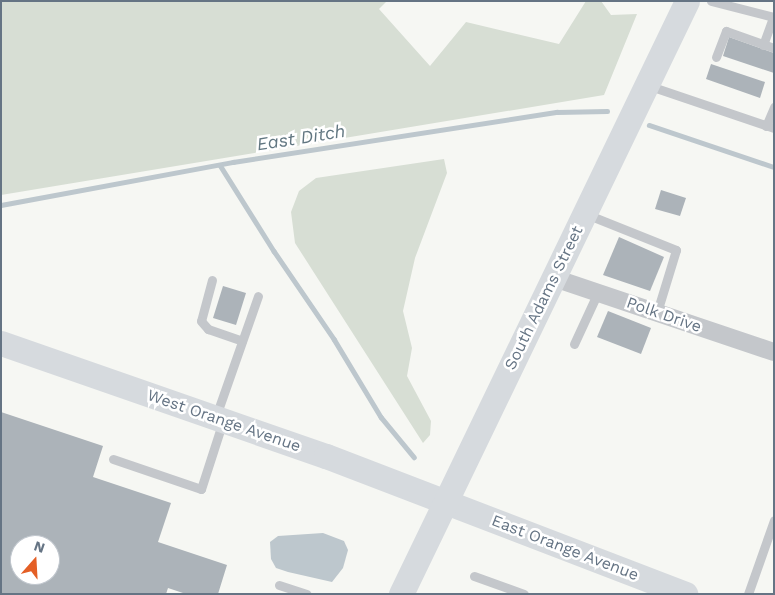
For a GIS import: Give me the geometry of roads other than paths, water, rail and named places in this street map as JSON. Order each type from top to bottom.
[{"type":"main road","name":"South Adams Street","points":[[401,594],[687,1]]},
{"type":"main road","name":"West Orange Avenue","points":[[1,343],[220,419],[446,501]]},
{"type":"main road","name":"East Orange Avenue","points":[[446,501],[679,593]]},
{"type":"street","name":"Polk Drive","points":[[554,278],[774,352]]},
{"type":"lane","points":[[711,1],[774,17],[763,45]]},
{"type":"lane","points":[[716,57],[726,31],[774,48]]},
{"type":"lane","points":[[647,85],[770,127],[774,107]]},
{"type":"lane","points":[[585,213],[676,250],[657,312]]},
{"type":"lane","points":[[212,280],[200,321],[208,329],[242,341]]},
{"type":"lane","points":[[574,344],[598,292]]},
{"type":"lane","points":[[112,459],[201,489],[242,341],[258,296]]},
{"type":"lane","points":[[748,594],[773,524]]},
{"type":"lane","points":[[474,576],[505,591],[524,594]]},
{"type":"lane","points":[[286,594],[279,585],[307,594]]},
{"type":"waterway","name":"East Ditch","points":[[1,205],[233,162],[557,112],[607,111]]},
{"type":"waterway","name":"East Ditch","points":[[649,125],[774,167]]},
{"type":"waterway","points":[[220,165],[274,251],[334,339],[381,417],[414,457]]}]
